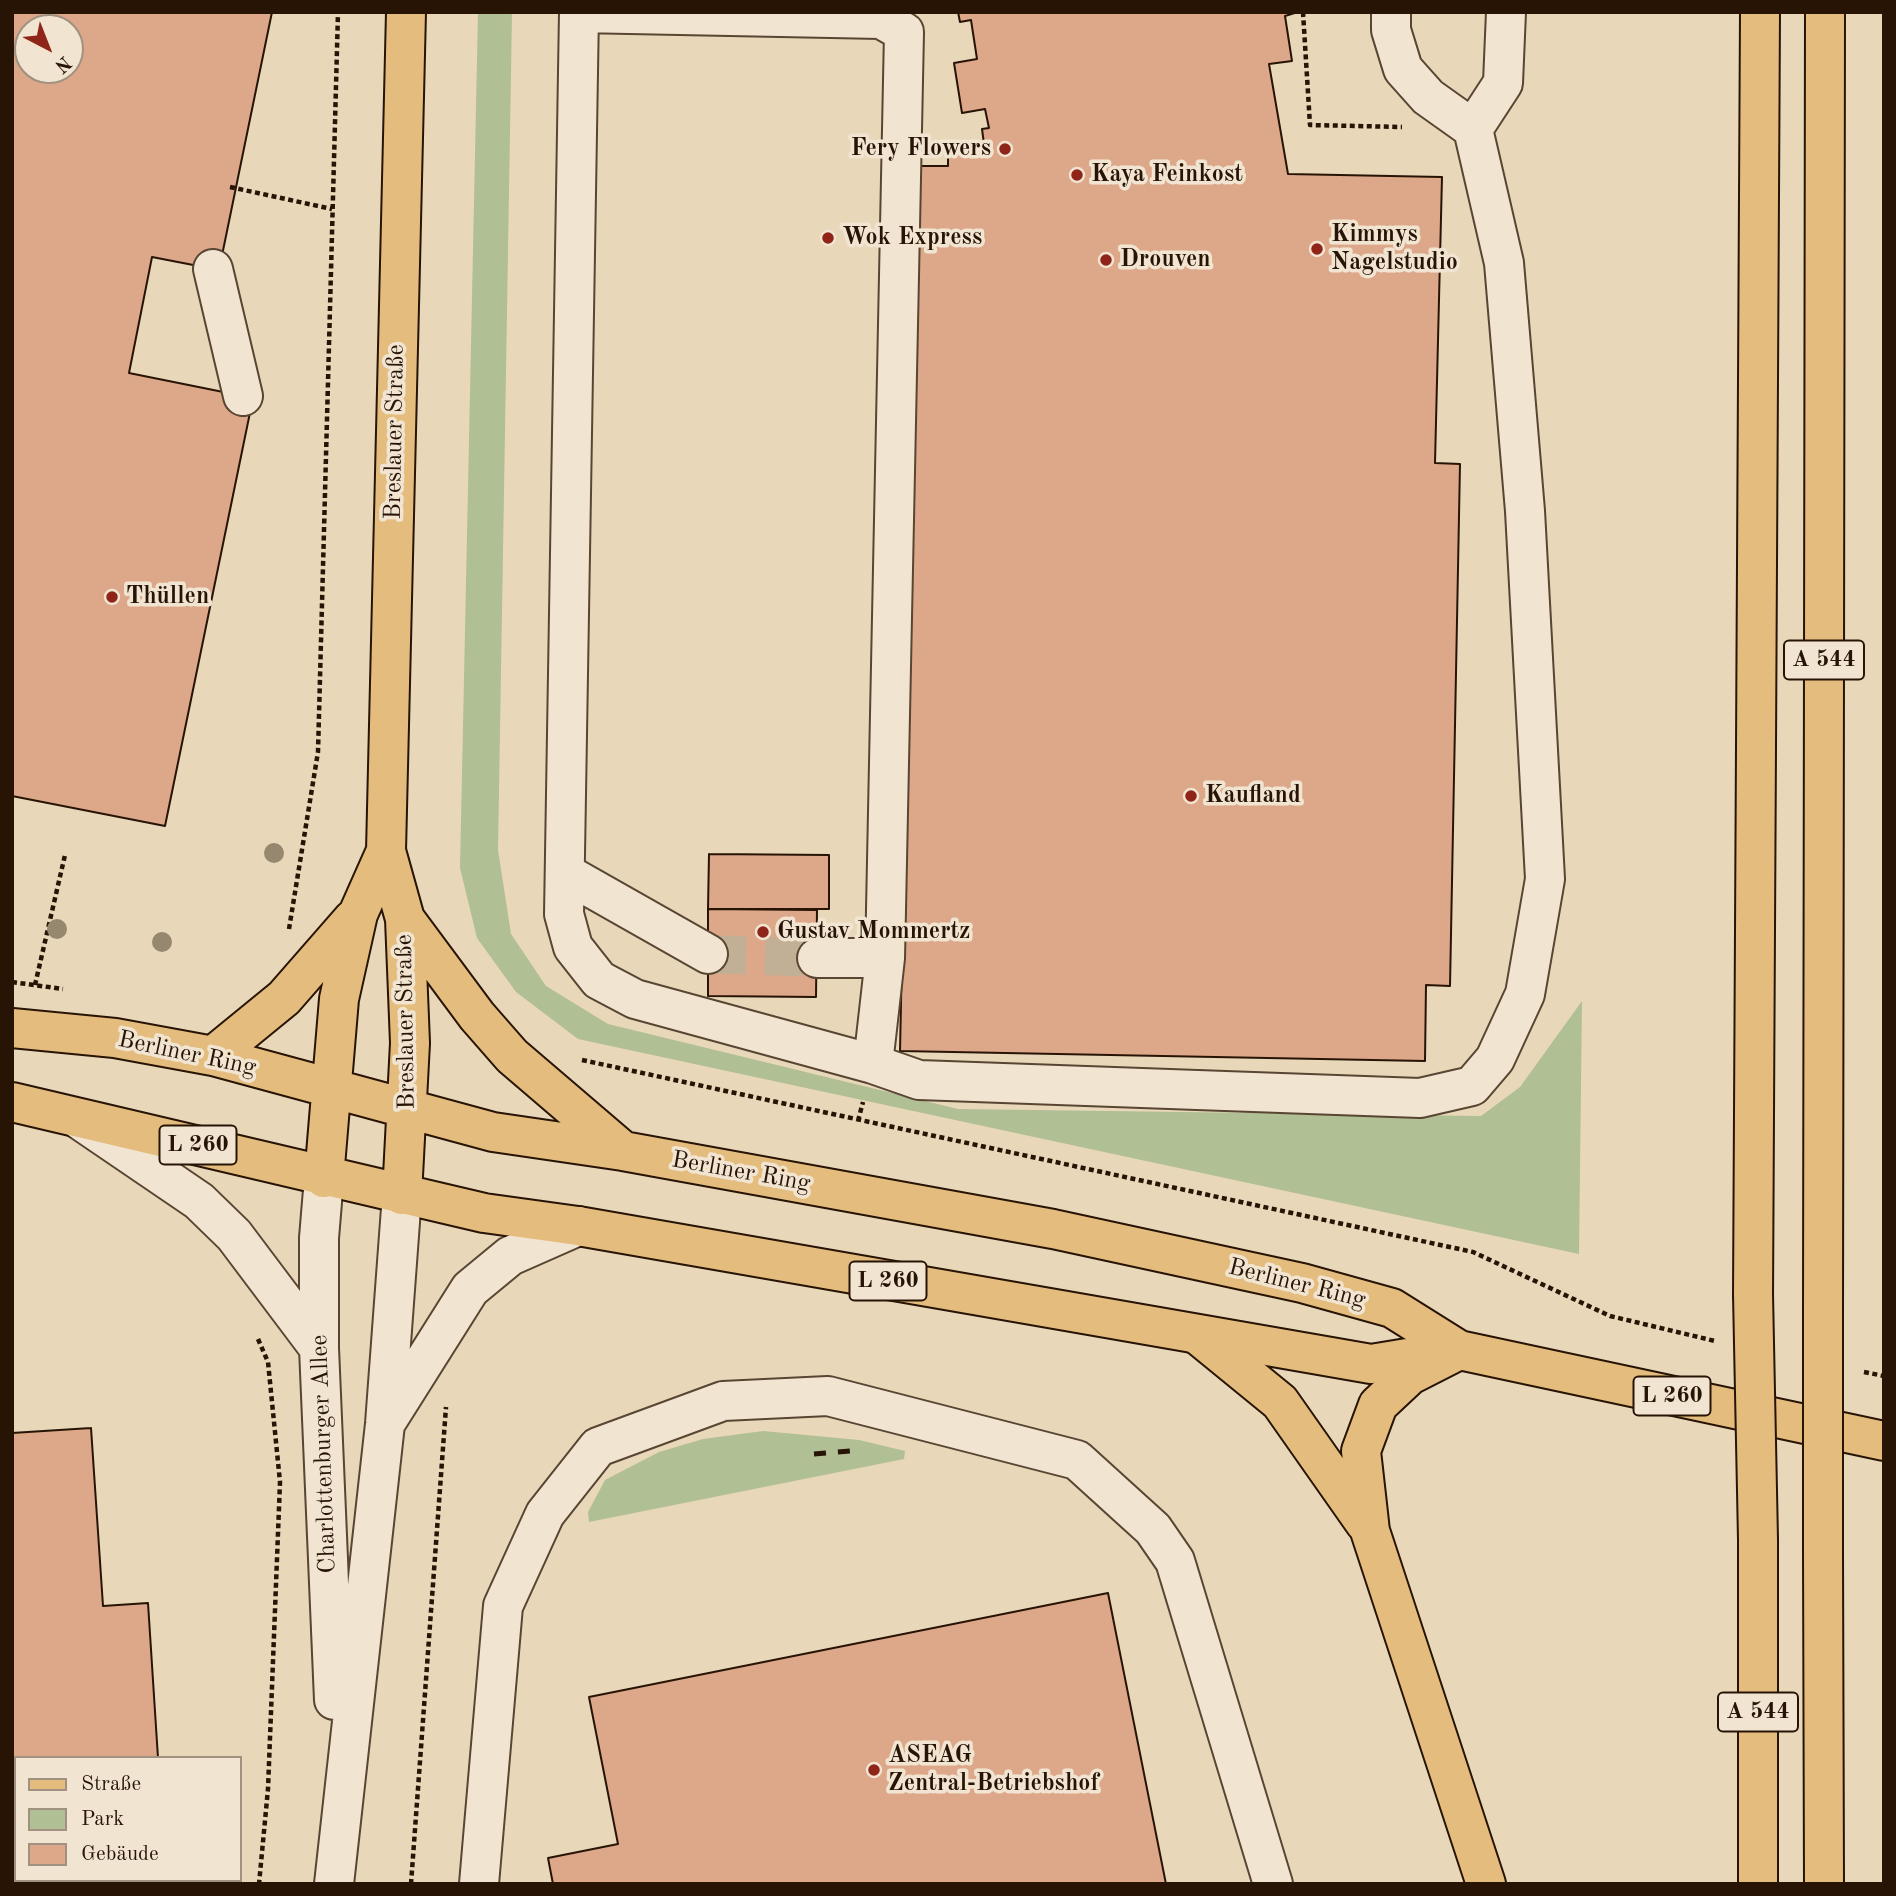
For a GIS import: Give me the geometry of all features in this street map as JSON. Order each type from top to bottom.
[{"type":"main road","name":"Breslauer Straße","points":[[402,1195],[410,1043],[405,919],[386,851],[407,12]]},
{"type":"main road","name":"A 544","points":[[1758,1884],[1758,1540],[1754,1294],[1760,12]]},
{"type":"main road","name":"A 544","points":[[1824,1884],[1825,12]]},
{"type":"main road","name":"Breslauer Straße","points":[[331,1087],[339,999],[358,914],[386,851]]},
{"type":"main road","points":[[213,1056],[284,998],[358,914]]},
{"type":"main road","points":[[405,919],[477,1016],[512,1056],[623,1151]]},
{"type":"main road","name":"Berliner Ring","points":[[12,1028],[115,1038],[213,1056],[493,1132],[623,1151],[1053,1229],[1302,1283],[1392,1308],[1459,1350],[1884,1441]]},
{"type":"main road","name":"Charlottenburger Allee","points":[[324,1178],[331,1087]]},
{"type":"main road","name":"Berliner Ring","points":[[12,1102],[250,1156],[324,1178],[484,1213],[1371,1364],[1459,1350]]},
{"type":"main road","points":[[1198,1335],[1280,1402],[1370,1531]]},
{"type":"main road","points":[[1459,1350],[1410,1376],[1378,1405],[1361,1451],[1370,1531],[1486,1884]]},
{"type":"street","points":[[873,1064],[885,958],[904,32],[881,16],[579,12],[564,914],[573,947],[599,980],[635,999],[873,1064],[919,1080],[1420,1098],[1472,1087],[1495,1059],[1525,993],[1545,879],[1525,512],[1504,263],[1473,129],[1427,97],[1403,69],[1391,30],[1391,12]]},
{"type":"street","points":[[1473,129],[1503,83],[1506,12]]},
{"type":"street","points":[[213,269],[243,396]]},
{"type":"street","points":[[565,873],[708,954]]},
{"type":"street","points":[[817,958],[885,958]]},
{"type":"street","points":[[71,1114],[189,1194],[225,1227],[279,1292],[319,1348]]},
{"type":"street","name":"Charlottenburger Allee","points":[[324,1178],[319,1238],[319,1348],[340,1822]]},
{"type":"street","name":"Charlottenburger Allee","points":[[334,1884],[385,1424],[402,1195]]},
{"type":"street","points":[[385,1424],[470,1289],[510,1256],[578,1227]]},
{"type":"street","points":[[479,1884],[503,1606],[545,1514],[598,1447],[723,1401],[828,1396],[1077,1460],[1153,1530],[1175,1560],[1273,1884]]},
{"type":"path","points":[[288,935],[318,752],[338,12]]},
{"type":"path","points":[[1303,12],[1310,125],[1405,128]]},
{"type":"path","points":[[230,187],[332,209]]},
{"type":"path","points":[[35,985],[65,855]]},
{"type":"path","points":[[579,1059],[1473,1252],[1609,1315],[1723,1342]]},
{"type":"path","points":[[254,1329],[268,1362],[280,1482],[268,1789],[259,1884]]},
{"type":"path","points":[[1857,1371],[1884,1376]]},
{"type":"path","points":[[411,1884],[447,1396]]},
{"type":"green space","points":[[478,12],[512,12],[498,850],[511,934],[546,986],[608,1024],[958,1109],[1481,1116],[1520,1087],[1582,1001],[1579,1254],[578,1039],[516,992],[477,938],[460,868]]},
{"type":"green space","points":[[763,1431],[859,1440],[905,1451],[904,1459],[589,1522],[588,1512],[605,1480],[659,1452],[703,1439]]},
{"type":"building","name":"Thüllen","points":[[12,12],[272,12],[219,270],[152,257],[129,373],[253,398],[165,826],[12,796]]},
{"type":"building","points":[[958,12],[1298,12],[1285,16],[1292,61],[1269,64],[1288,174],[1442,177],[1435,463],[1460,464],[1450,986],[1426,985],[1425,1061],[900,1051],[918,166],[948,166],[948,156],[984,144],[982,129],[989,128],[985,109],[962,113],[954,63],[977,59],[971,20],[960,22]]},
{"type":"building","points":[[709,854],[829,855],[829,909],[708,909]]},
{"type":"building","name":"Gustav Mommertz","points":[[708,909],[817,910],[816,997],[708,996]]},
{"type":"building","points":[[91,1428],[103,1606],[148,1603],[158,1756],[14,1756],[12,1838],[12,1433]]},
{"type":"building","name":"ASEAG Zentral-Betriebshof","points":[[1108,1593],[1166,1884],[553,1884],[548,1858],[618,1844],[589,1697]]},
{"type":"building","points":[[30,1882],[75,1882],[75,1884]]},
{"type":"tunnel","points":[[708,954],[817,958]]},
{"type":"railway","points":[[814,1454],[851,1451]]},
{"type":"place","name":"Fery Flowers","points":[[1005,149]]},
{"type":"place","name":"Kaya Feinkost","points":[[1077,175]]},
{"type":"place","name":"Wok Express","points":[[828,238]]},
{"type":"place","name":"Kimmys Nagelstudio","points":[[1317,249]]},
{"type":"place","name":"Drouven","points":[[1106,260]]},
{"type":"place","name":"Thüllen","points":[[112,597]]},
{"type":"place","name":"Kaufland","points":[[1191,796]]},
{"type":"place","name":"Gustav Mommertz","points":[[763,932]]},
{"type":"place","name":"ASEAG Zentral-Betriebshof","points":[[874,1770]]}]
